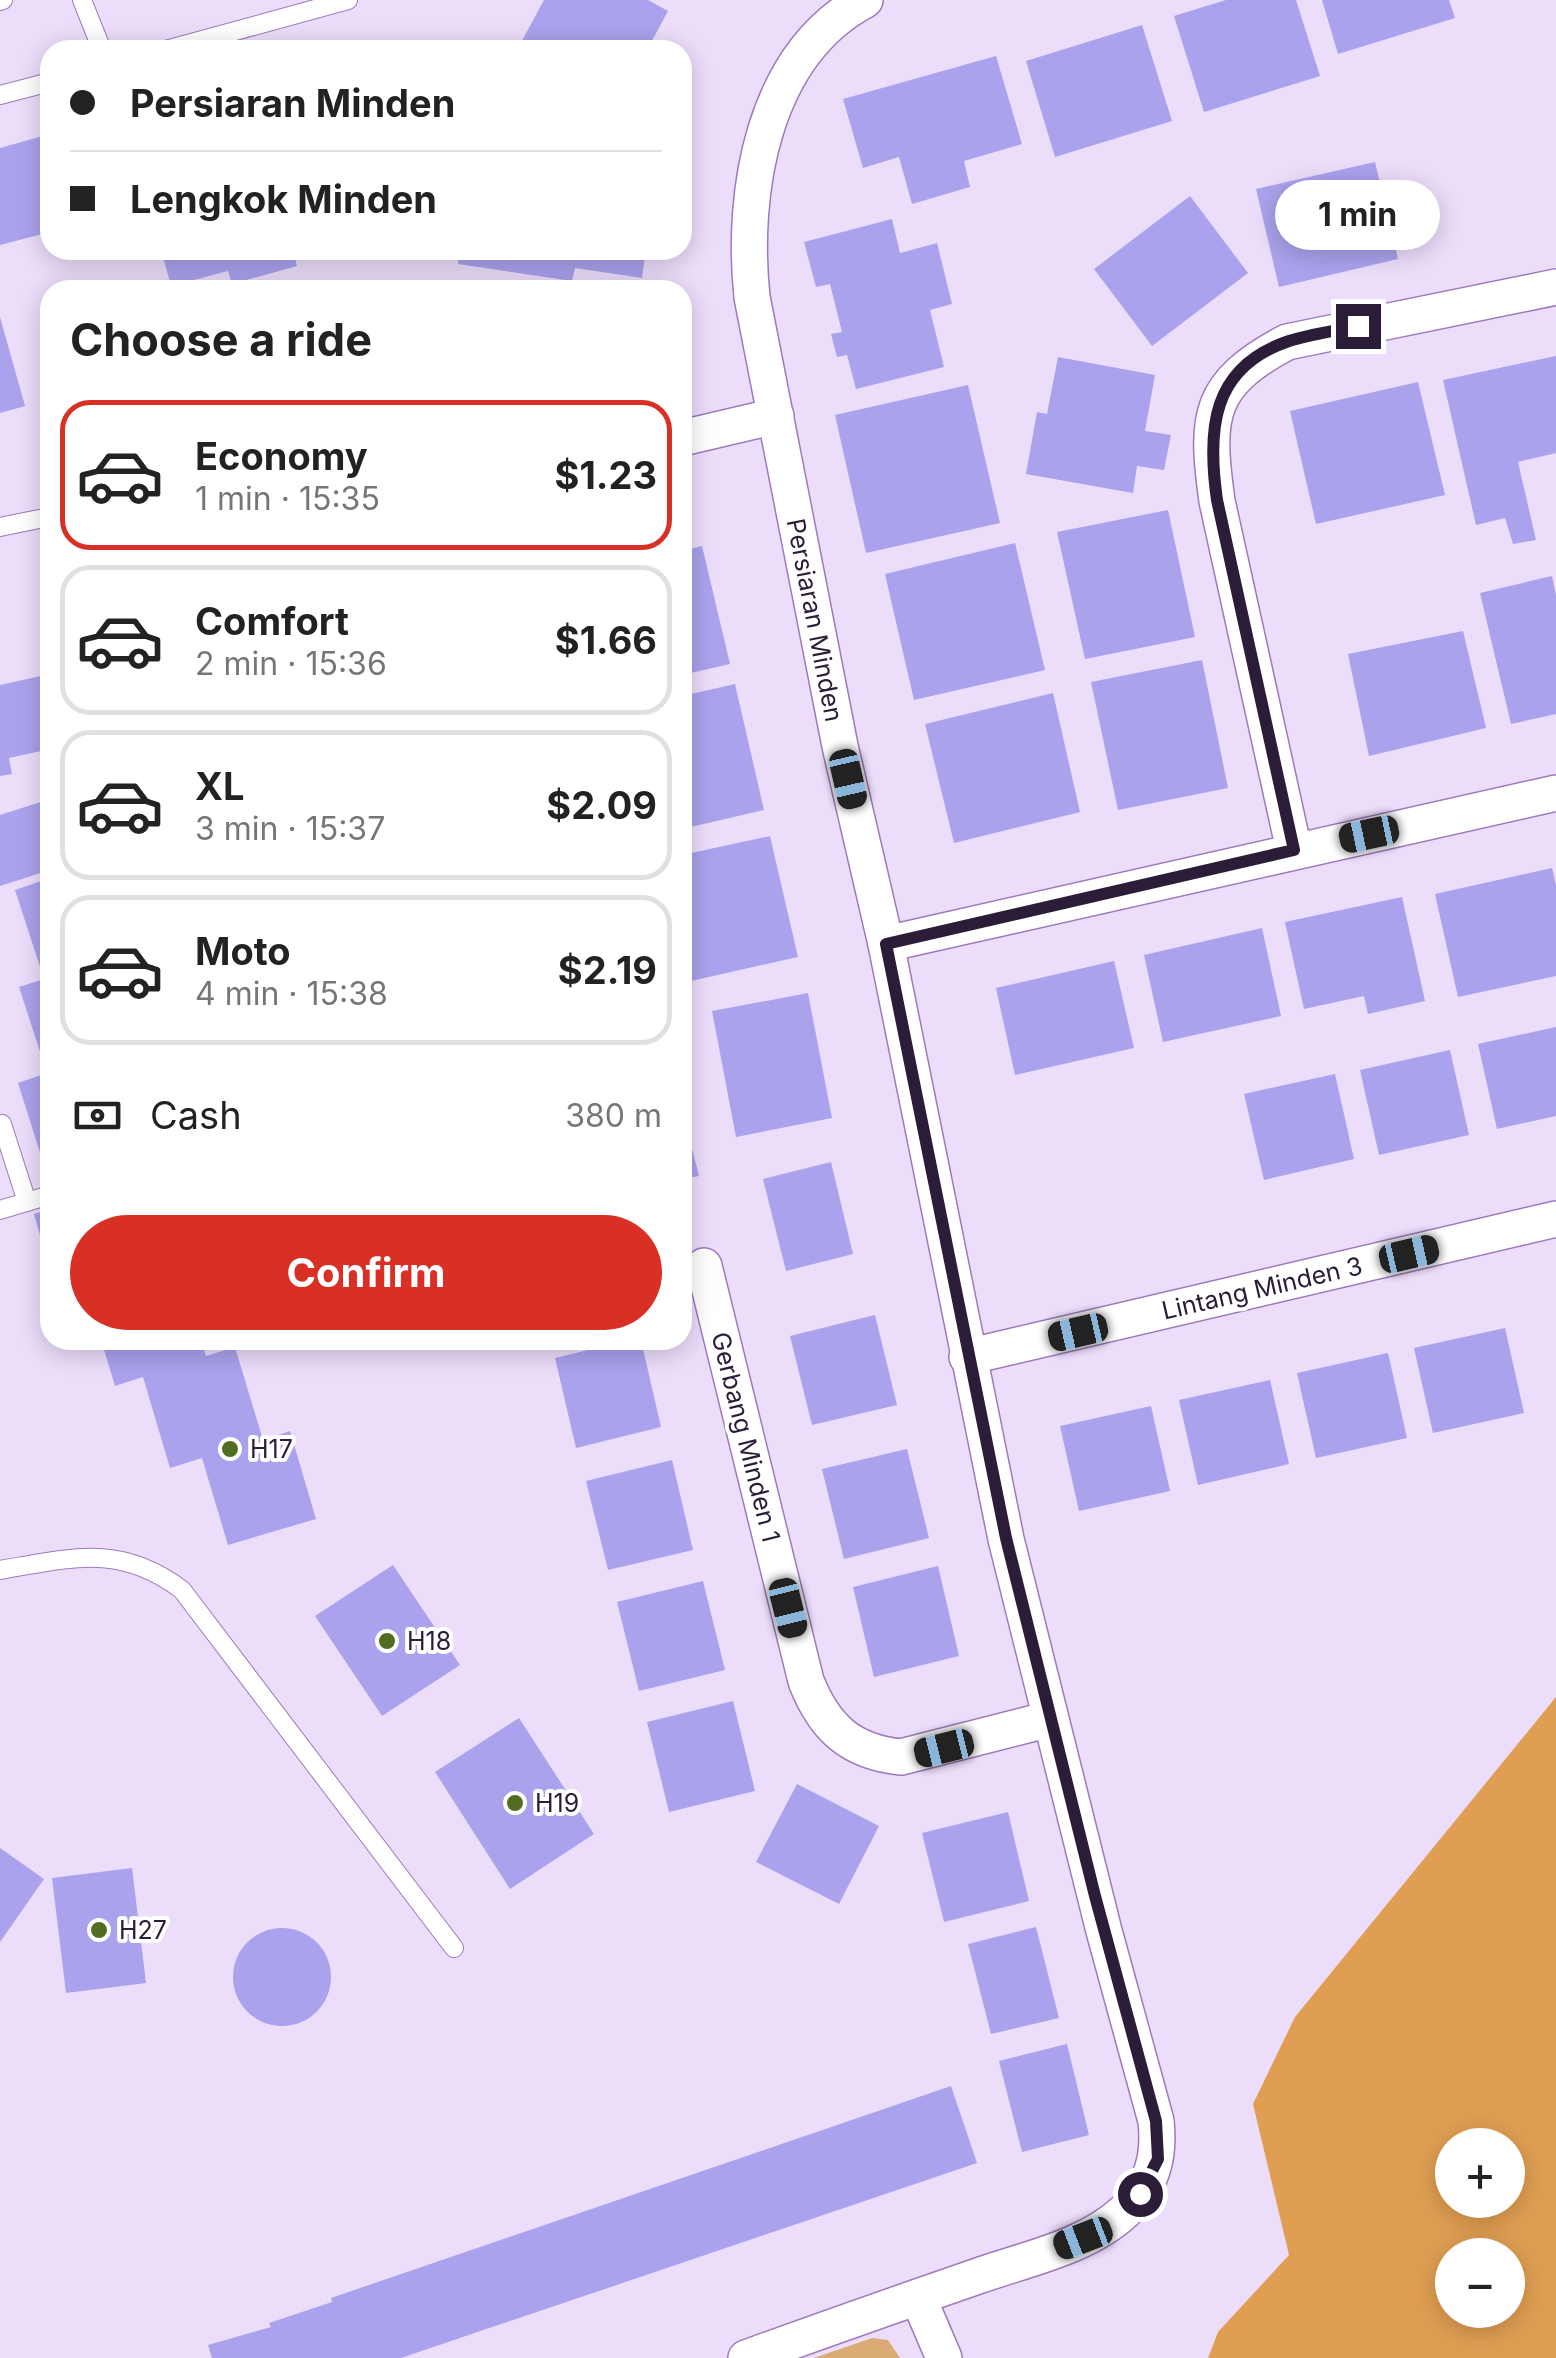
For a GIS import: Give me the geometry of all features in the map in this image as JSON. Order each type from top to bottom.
[{"type":"street","name":"Persiaran Minden","points":[[864,0],[819,35],[771,114],[757,155],[747,248],[752,297],[840,746],[886,944],[1006,1538],[1156,2121],[1158,2159],[1140,2194],[1109,2224],[1069,2243],[918,2297]]},
{"type":"street","points":[[1294,850],[1211,460],[1214,419],[1225,387],[1250,361],[1287,342],[1556,288]]},
{"type":"street","points":[[692,436],[776,416]]},
{"type":"street","points":[[886,944],[1556,793]]},
{"type":"street","name":"Lintang Minden 3","points":[[968,1358],[1556,1219]]},
{"type":"street","name":"Gerbang Minden 1","points":[[704,1266],[806,1681],[817,1711],[839,1734],[859,1747],[901,1757],[1050,1719]]},
{"type":"street","points":[[746,2358],[918,2297],[944,2358]]},
{"type":"lane","points":[[82,0],[98,40]]},
{"type":"lane","points":[[202,40],[348,0]]},
{"type":"lane","points":[[0,96],[40,85]]},
{"type":"lane","points":[[0,527],[38,519]]},
{"type":"lane","points":[[2,1124],[27,1202]]},
{"type":"lane","points":[[0,1210],[40,1198]]},
{"type":"lane","points":[[0,1570],[100,1558],[136,1563],[158,1572],[182,1590],[454,1948]]},
{"type":"shaded area","points":[[1556,1697],[1556,2358],[1208,2358],[1218,2332],[1289,2255],[1253,2104],[1295,2017]]},
{"type":"shaded area","points":[[872,2338],[888,2340],[900,2358],[814,2358]]},
{"type":"building","points":[[544,0],[648,0],[668,11],[652,40],[522,40]]},
{"type":"building","points":[[1226,0],[1296,0],[1320,76],[1204,112],[1174,16]]},
{"type":"building","points":[[1322,0],[1449,0],[1455,18],[1338,54]]},
{"type":"building","points":[[1142,25],[1172,121],[1055,157],[1026,61]]},
{"type":"building","points":[[996,56],[1022,144],[964,161],[970,187],[912,204],[899,157],[863,168],[843,99]]},
{"type":"building","points":[[40,137],[40,235],[0,245],[0,148]]},
{"type":"building","points":[[1375,162],[1398,259],[1279,287],[1256,189]]},
{"type":"building","points":[[1190,196],[1248,273],[1152,346],[1094,269]]},
{"type":"building","points":[[892,219],[900,253],[937,243],[952,304],[930,310],[944,367],[856,389],[847,355],[837,357],[831,334],[842,332],[830,284],[816,287],[804,242]]},
{"type":"building","points":[[164,260],[296,260],[297,266],[246,280],[231,280],[228,271],[194,280],[169,280]]},
{"type":"building","points":[[459,260],[645,260],[642,278],[575,268],[572,280],[458,264]]},
{"type":"building","points":[[0,317],[25,406],[0,413]]},
{"type":"building","points":[[1556,356],[1556,453],[1518,462],[1536,540],[1513,544],[1505,518],[1476,525],[1443,380]]},
{"type":"building","points":[[1058,357],[1155,375],[1145,431],[1171,435],[1164,470],[1137,466],[1133,493],[1026,474],[1037,412],[1047,414]]},
{"type":"building","points":[[1418,382],[1445,495],[1316,524],[1290,411]]},
{"type":"building","points":[[968,385],[1000,523],[866,553],[835,415]]},
{"type":"building","points":[[1168,510],[1195,637],[1085,659],[1057,532]]},
{"type":"building","points":[[1015,543],[1045,670],[914,700],[885,574]]},
{"type":"building","points":[[702,546],[730,664],[692,673],[692,548]]},
{"type":"building","points":[[1552,576],[1556,595],[1556,714],[1511,724],[1480,593]]},
{"type":"building","points":[[1463,631],[1486,728],[1369,756],[1348,654]]},
{"type":"building","points":[[1202,660],[1228,788],[1118,810],[1091,682]]},
{"type":"building","points":[[40,676],[40,751],[9,758],[12,774],[0,776],[0,685]]},
{"type":"building","points":[[735,684],[764,810],[692,827],[692,694]]},
{"type":"building","points":[[1053,693],[1080,812],[954,843],[925,724]]},
{"type":"building","points":[[40,802],[40,873],[0,886],[0,815]]},
{"type":"building","points":[[770,836],[798,957],[692,981],[692,853]]},
{"type":"building","points":[[1552,868],[1556,885],[1556,976],[1458,997],[1435,894]]},
{"type":"building","points":[[40,881],[40,967],[15,890]]},
{"type":"building","points":[[1402,897],[1425,1001],[1368,1014],[1364,996],[1304,1009],[1285,922]]},
{"type":"building","points":[[1262,928],[1281,1016],[1163,1042],[1144,955]]},
{"type":"building","points":[[1114,961],[1134,1048],[1015,1075],[996,988]]},
{"type":"building","points":[[40,980],[40,1052],[19,987]]},
{"type":"building","points":[[808,993],[832,1118],[736,1137],[712,1011]]},
{"type":"building","points":[[1556,1027],[1556,1116],[1497,1129],[1478,1044]]},
{"type":"building","points":[[1450,1050],[1469,1135],[1379,1155],[1360,1070]]},
{"type":"building","points":[[1335,1074],[1354,1159],[1264,1180],[1244,1094]]},
{"type":"building","points":[[40,1075],[40,1153],[18,1083]]},
{"type":"building","points":[[692,1148],[699,1176],[692,1177]]},
{"type":"building","points":[[831,1162],[853,1254],[786,1271],[763,1179]]},
{"type":"building","points":[[40,1212],[40,1235],[34,1214]]},
{"type":"building","points":[[875,1315],[897,1405],[812,1425],[790,1336]]},
{"type":"building","points":[[1505,1328],[1524,1413],[1433,1433],[1414,1348]]},
{"type":"building","name":"H17","points":[[104,1350],[204,1350],[206,1356],[236,1350],[263,1440],[290,1431],[316,1519],[228,1545],[202,1458],[170,1468],[143,1377],[115,1386]]},
{"type":"building","points":[[588,1350],[643,1350],[661,1427],[576,1448],[555,1358]]},
{"type":"building","points":[[1388,1353],[1407,1438],[1316,1458],[1297,1373]]},
{"type":"building","points":[[1270,1380],[1289,1464],[1198,1485],[1179,1400]]},
{"type":"building","points":[[1151,1406],[1170,1491],[1079,1511],[1060,1426]]},
{"type":"building","points":[[907,1449],[929,1538],[844,1559],[822,1469]]},
{"type":"building","points":[[672,1460],[693,1550],[608,1570],[586,1481]]},
{"type":"building","name":"H18","points":[[393,1565],[460,1665],[382,1716],[315,1616]]},
{"type":"building","points":[[938,1566],[959,1656],[874,1677],[853,1587]]},
{"type":"building","points":[[703,1581],[725,1670],[639,1691],[617,1602]]},
{"type":"building","points":[[733,1701],[755,1791],[669,1812],[647,1722]]},
{"type":"building","name":"H19","points":[[519,1718],[594,1834],[510,1889],[435,1772]]},
{"type":"building","points":[[797,1784],[879,1826],[839,1904],[756,1862]]},
{"type":"building","points":[[1008,1812],[1029,1901],[944,1922],[922,1833]]},
{"type":"building","points":[[0,1848],[44,1879],[0,1942]]},
{"type":"building","name":"H27","points":[[132,1868],[146,1983],[66,1993],[52,1878]]},
{"type":"building","points":[[1036,1927],[1059,2018],[991,2034],[968,1944]]},
{"type":"building","points":[[282,1928],[301,1932],[316,1943],[327,1958],[331,1977],[327,1996],[316,2011],[301,2022],[282,2026],[263,2022],[248,2011],[237,1996],[233,1977],[237,1958],[248,1943],[263,1932]]},
{"type":"building","points":[[1067,2044],[1089,2135],[1022,2152],[999,2061]]},
{"type":"building","points":[[951,2086],[977,2163],[401,2358],[212,2358],[208,2345],[271,2327],[269,2323],[332,2302],[331,2298]]},
{"type":"place","name":"H17","points":[[230,1449]]},
{"type":"place","name":"H18","points":[[387,1641]]},
{"type":"place","name":"H19","points":[[515,1803]]},
{"type":"place","name":"H27","points":[[99,1930]]},
{"type":"route","points":[[1140,2194],[1158,2159],[1156,2121],[1095,1896],[1006,1538],[886,944],[1294,850],[1217,500],[1211,460],[1214,419],[1225,387],[1250,361],[1287,342],[1358,326]]}]
